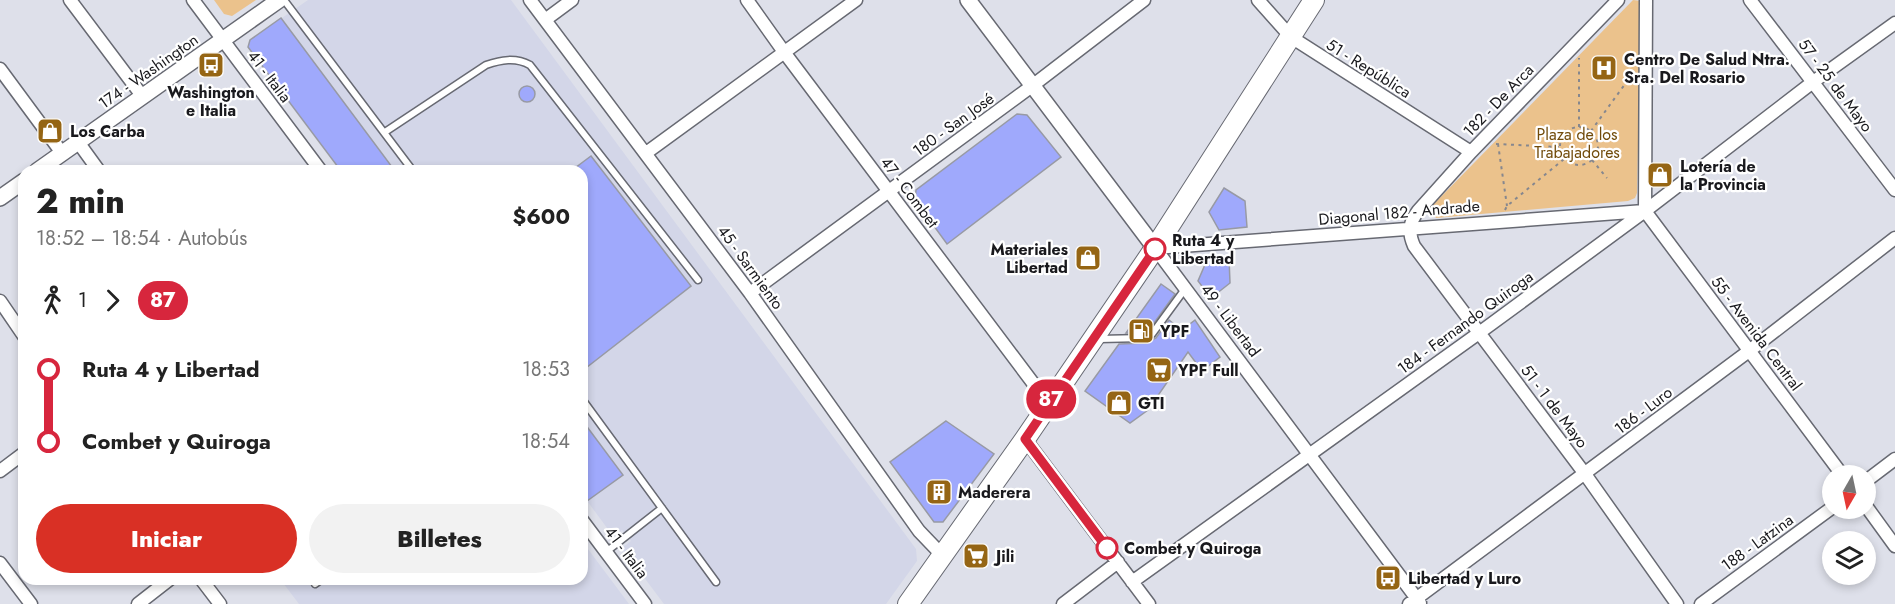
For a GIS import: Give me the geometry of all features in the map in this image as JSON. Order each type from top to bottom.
[{"type":"main road","points":[[908,604],[1025,439],[1155,249],[1314,0]]},
{"type":"street","points":[[70,0],[143,97]]},
{"type":"street","name":"41 - Italia","points":[[193,0],[317,165]]},
{"type":"street","name":"174 - Washington","points":[[45,165],[282,0]]},
{"type":"street","name":"45 - Sarmiento","points":[[530,0],[750,293],[919,531],[942,555]]},
{"type":"street","points":[[545,20],[572,0]]},
{"type":"street","name":"47 - Combet","points":[[747,0],[1048,403]]},
{"type":"street","points":[[646,153],[856,0]]},
{"type":"street","name":"49 - Libertad","points":[[968,0],[1185,289],[1415,602]]},
{"type":"street","name":"180 - San José","points":[[750,293],[1032,86],[1144,0]]},
{"type":"street","name":"51 - República","points":[[1258,0],[1291,37],[1476,148]]},
{"type":"street","name":"182 - De Arca","points":[[1409,228],[1418,211],[1618,0]]},
{"type":"street","points":[[1645,211],[1646,0]]},
{"type":"street","name":"57 - 25 de Mayo","points":[[1750,0],[1895,190]]},
{"type":"street","name":"184 - Fernando Quiroga","points":[[1132,582],[1479,333],[1895,23]]},
{"type":"street","points":[[0,69],[62,153]]},
{"type":"street","points":[[78,142],[95,165]]},
{"type":"street","points":[[0,198],[18,184]]},
{"type":"street","name":"Diagonal 182 - Andrade","points":[[1155,249],[1645,211]]},
{"type":"street","name":"55 - Avenida Central","points":[[1645,211],[1835,465]]},
{"type":"street","name":"51 - 1 de Mayo","points":[[1409,228],[1414,246],[1585,474],[1677,604]]},
{"type":"street","name":"186 - Luro","points":[[1415,602],[1749,351],[1895,238]]},
{"type":"street","points":[[0,301],[18,327]]},
{"type":"street","points":[[1025,439],[1149,604]]},
{"type":"street","points":[[0,471],[18,458]]},
{"type":"street","points":[[1876,473],[1895,459]]},
{"type":"street","name":"188 - Latzina","points":[[1701,604],[1822,515]]},
{"type":"street","points":[[1875,519],[1895,546]]},
{"type":"street","name":"41 - Italia","points":[[588,528],[645,604]]},
{"type":"street","points":[[0,562],[31,604]]},
{"type":"street","points":[[1063,604],[1118,562]]},
{"type":"street","points":[[138,604],[163,585]]},
{"type":"street","points":[[206,585],[220,604]]},
{"type":"lane","points":[[282,0],[409,165]]},
{"type":"lane","points":[[385,132],[486,65],[500,60],[523,61],[530,65],[698,280]]},
{"type":"lane","points":[[1092,339],[1144,338],[1152,334],[1185,289]]},
{"type":"lane","points":[[588,407],[716,582]]},
{"type":"lane","points":[[606,552],[662,508]]},
{"type":"path","points":[[1579,127],[1580,39]]},
{"type":"path","points":[[1591,131],[1646,54]]},
{"type":"path","points":[[1579,127],[1591,131],[1598,149],[1592,160],[1580,165],[1568,163],[1559,147],[1562,136],[1566,131],[1579,127]]},
{"type":"path","points":[[1498,144],[1507,206]]},
{"type":"path","points":[[1476,148],[1498,144],[1559,147]]},
{"type":"path","points":[[1500,221],[1507,206],[1564,159]]},
{"type":"path","points":[[1592,160],[1608,178]]},
{"type":"shaded area","points":[[308,0],[511,0],[916,549],[917,561],[886,604],[664,604],[622,548],[631,541],[622,530],[613,536],[588,502],[588,165],[336,165],[248,47],[250,40]]},
{"type":"shaded area","points":[[588,549],[629,604],[299,604],[285,585],[588,585]]},
{"type":"green space","points":[[214,0],[256,0],[232,16],[224,14]]},
{"type":"green space","name":"Plaza de los Trabajadores","points":[[1633,0],[1641,1],[1637,193],[1635,198],[1628,201],[1436,218],[1430,208]]},
{"type":"building","points":[[281,18],[391,165],[336,165],[248,47],[250,40]]},
{"type":"building","points":[[524,86],[530,86],[535,94],[533,100],[524,102],[519,97],[519,91]]},
{"type":"building","points":[[1017,114],[1027,115],[1061,157],[947,244],[915,200],[916,190]]},
{"type":"building","points":[[591,156],[691,286],[588,366],[588,165],[579,165]]},
{"type":"building","points":[[1224,188],[1245,201],[1247,227],[1219,230],[1209,212]]},
{"type":"building","points":[[1229,258],[1230,283],[1211,298],[1198,281],[1207,260]]},
{"type":"building","points":[[1161,284],[1175,294],[1149,330],[1143,333],[1126,333]]},
{"type":"building","points":[[1169,320],[1182,330],[1195,320],[1220,357],[1202,371],[1188,352],[1148,410],[1130,423],[1085,391],[1119,344],[1146,343],[1156,338]]},
{"type":"building","name":"Maderera","points":[[946,421],[994,454],[943,522],[934,522],[890,462]]},
{"type":"building","points":[[588,428],[623,475],[588,500]]},
{"type":"bus line","name":"87","points":[[1107,548],[1025,439],[1155,249]]},
{"type":"place","name":"Washington e Italia","points":[[211,65]]},
{"type":"place","name":"Centro De Salud Ntra. Sra. Del Rosario","points":[[1604,68]]},
{"type":"place","name":"Los Carba","points":[[50,131]]},
{"type":"place","name":"Lotería de la Provincia","points":[[1660,175]]},
{"type":"place","name":"Ruta 4 y Libertad","points":[[1155,249]]},
{"type":"place","name":"Materiales Libertad","points":[[1088,258]]},
{"type":"place","name":"YPF","points":[[1141,331]]},
{"type":"place","name":"YPF Full","points":[[1159,370]]},
{"type":"place","name":"GTI","points":[[1119,403]]},
{"type":"place","name":"Maderera","points":[[939,492]]},
{"type":"place","name":"Combet y Quiroga","points":[[1107,548]]},
{"type":"place","name":"Jili","points":[[976,556]]},
{"type":"place","name":"Libertad y Luro","points":[[1388,578]]}]
